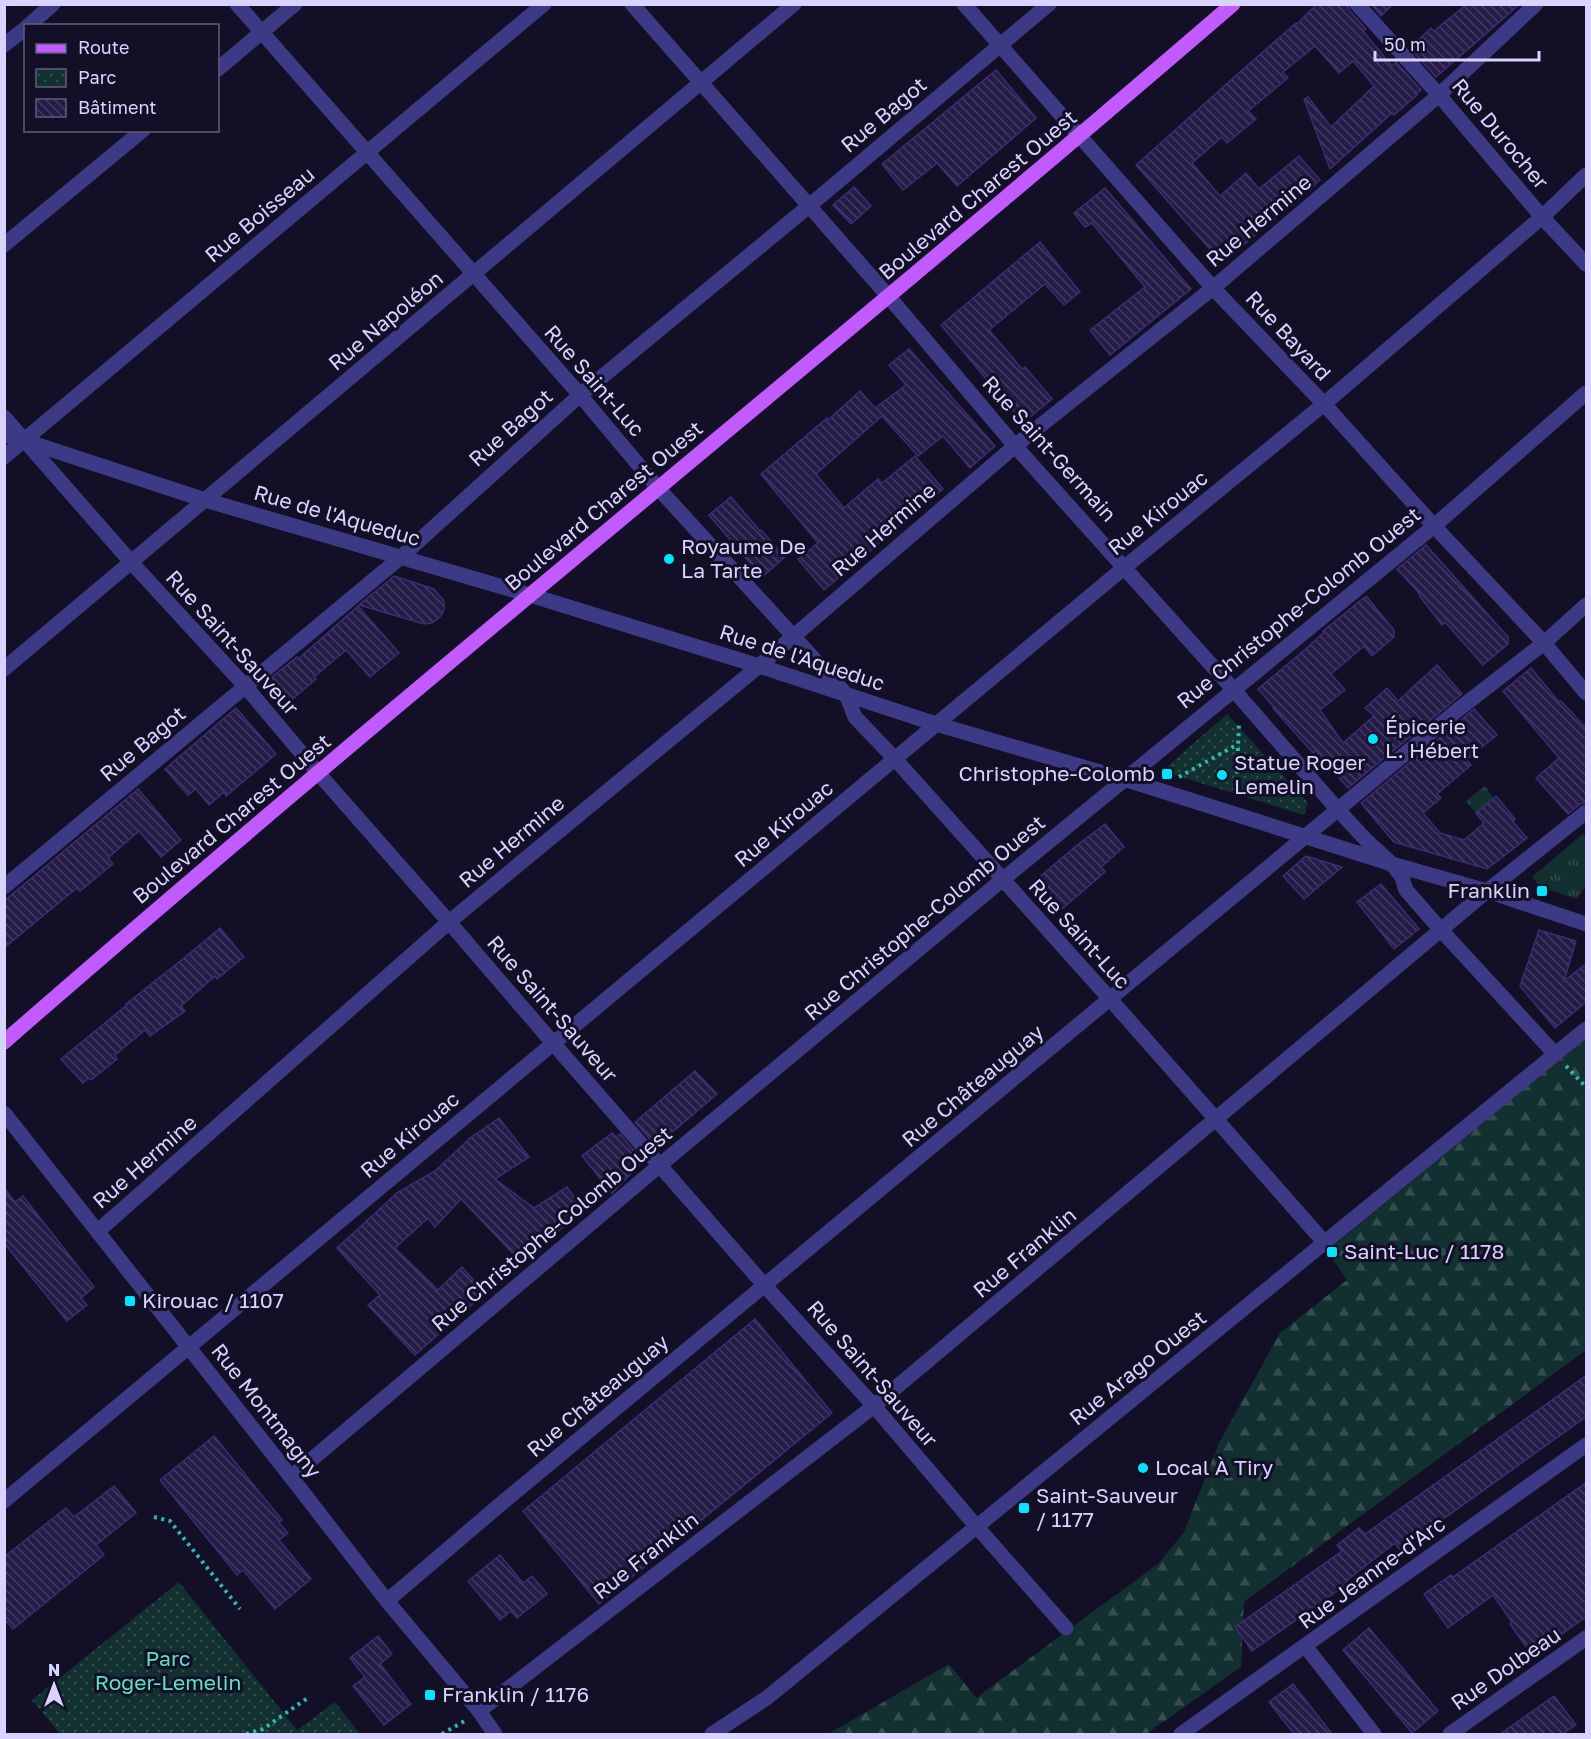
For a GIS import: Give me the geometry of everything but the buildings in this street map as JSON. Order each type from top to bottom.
[{"type":"main road","name":"Boulevard Charest Ouest","points":[[4,1042],[161,905],[1081,136],[1233,4]]},
{"type":"street","points":[[31,24],[54,4]]},
{"type":"street","name":"Rue Saint-Luc","points":[[237,4],[580,395],[658,488],[846,694],[855,717],[1110,999],[1324,1242]]},
{"type":"street","points":[[219,68],[295,4]]},
{"type":"street","name":"Rue Boisseau","points":[[4,457],[544,4]]},
{"type":"street","name":"Rue Saint-Germain","points":[[632,4],[889,297],[1015,446],[1233,688],[1338,810],[1392,864],[1402,877],[1407,890],[1441,930],[1559,1058]]},
{"type":"street","name":"Rue Napoléon","points":[[4,669],[794,4]]},
{"type":"street","name":"Rue Bayard","points":[[964,4],[1214,288],[1544,643],[1587,693]]},
{"type":"street","name":"Rue Bagot","points":[[4,887],[401,556],[580,395],[1049,4]]},
{"type":"street","name":"Rue Durocher","points":[[1358,4],[1439,95],[1542,217],[1587,264]]},
{"type":"street","name":"Rue Hermine","points":[[98,1231],[450,922],[759,666],[1015,446],[1214,288],[1439,95],[1536,4]]},
{"type":"street","points":[[4,45],[24,29]]},
{"type":"street","points":[[4,245],[141,132]]},
{"type":"street","name":"Rue Kirouac","points":[[4,1501],[1125,567],[1324,405],[1542,217],[1587,175]]},
{"type":"street","name":"Rue Christophe-Colomb Ouest","points":[[291,1477],[1002,880],[1233,688],[1434,526],[1587,393]]},
{"type":"street","name":"Rue Saint-Sauveur","points":[[4,417],[131,562],[245,686],[553,1043],[765,1286],[874,1406],[1066,1628]]},
{"type":"street","name":"Rue de l'Aqueduc","points":[[4,434],[205,500],[530,595],[936,724],[1124,779],[1587,924]]},
{"type":"street","name":"Rue Châteauguay","points":[[387,1601],[502,1503],[1459,709],[1544,643],[1587,605]]},
{"type":"street","name":"Rue Franklin","points":[[479,1712],[874,1406],[1487,891],[1587,812]]},
{"type":"street","name":"Rue Arago Ouest","points":[[712,1734],[768,1697],[1324,1242],[1559,1058],[1587,1029]]},
{"type":"street","name":"Rue Montmagny","points":[[4,1113],[387,1601],[495,1734]]},
{"type":"street","name":"Rue Jeanne-d'Arc","points":[[1181,1734],[1587,1445]]},
{"type":"street","name":"Rue Dolbeau","points":[[1450,1734],[1587,1638]]},
{"type":"street","points":[[1306,1647],[1374,1734]]},
{"type":"path","points":[[1236,797],[1239,722]]},
{"type":"path","points":[[1177,778],[1238,744]]},
{"type":"path","points":[[1559,1058],[1587,1087]]},
{"type":"path","points":[[153,1517],[170,1521],[240,1609]]},
{"type":"path","points":[[246,1734],[263,1729],[309,1696]]},
{"type":"path","points":[[442,1734],[479,1712]]},
{"type":"green space","points":[[1227,714],[1308,803],[1304,815],[1162,771]]},
{"type":"green space","points":[[1485,786],[1494,798],[1476,813],[1466,801]]},
{"type":"green space","points":[[1583,834],[1586,838],[1586,885],[1577,899],[1540,887],[1532,877]]},
{"type":"green space","points":[[1586,1038],[1586,1350],[1244,1602],[1241,1667],[1146,1734],[828,1734],[949,1664],[976,1698],[1159,1563],[1184,1532],[1219,1443],[1280,1333],[1347,1280],[1327,1251]]},
{"type":"green space","name":"Parc Roger-Lemelin","points":[[179,1582],[297,1730],[335,1702],[360,1734],[60,1734],[32,1700]]},
{"type":"place","name":"Royaume De La Tarte","points":[[669,559]]},
{"type":"place","name":"Épicerie L. Hébert","points":[[1373,739]]},
{"type":"place","name":"Christophe-Colomb","points":[[1167,774]]},
{"type":"place","name":"Statue Roger Lemelin","points":[[1222,775]]},
{"type":"place","name":"Franklin","points":[[1542,891]]},
{"type":"place","name":"Saint-Luc / 1178","points":[[1332,1252]]},
{"type":"place","name":"Kirouac / 1107","points":[[130,1301]]},
{"type":"place","name":"Local À Tiry","points":[[1143,1468]]},
{"type":"place","name":"Saint-Sauveur / 1177","points":[[1024,1508]]},
{"type":"place","name":"Franklin / 1176","points":[[430,1695]]}]
